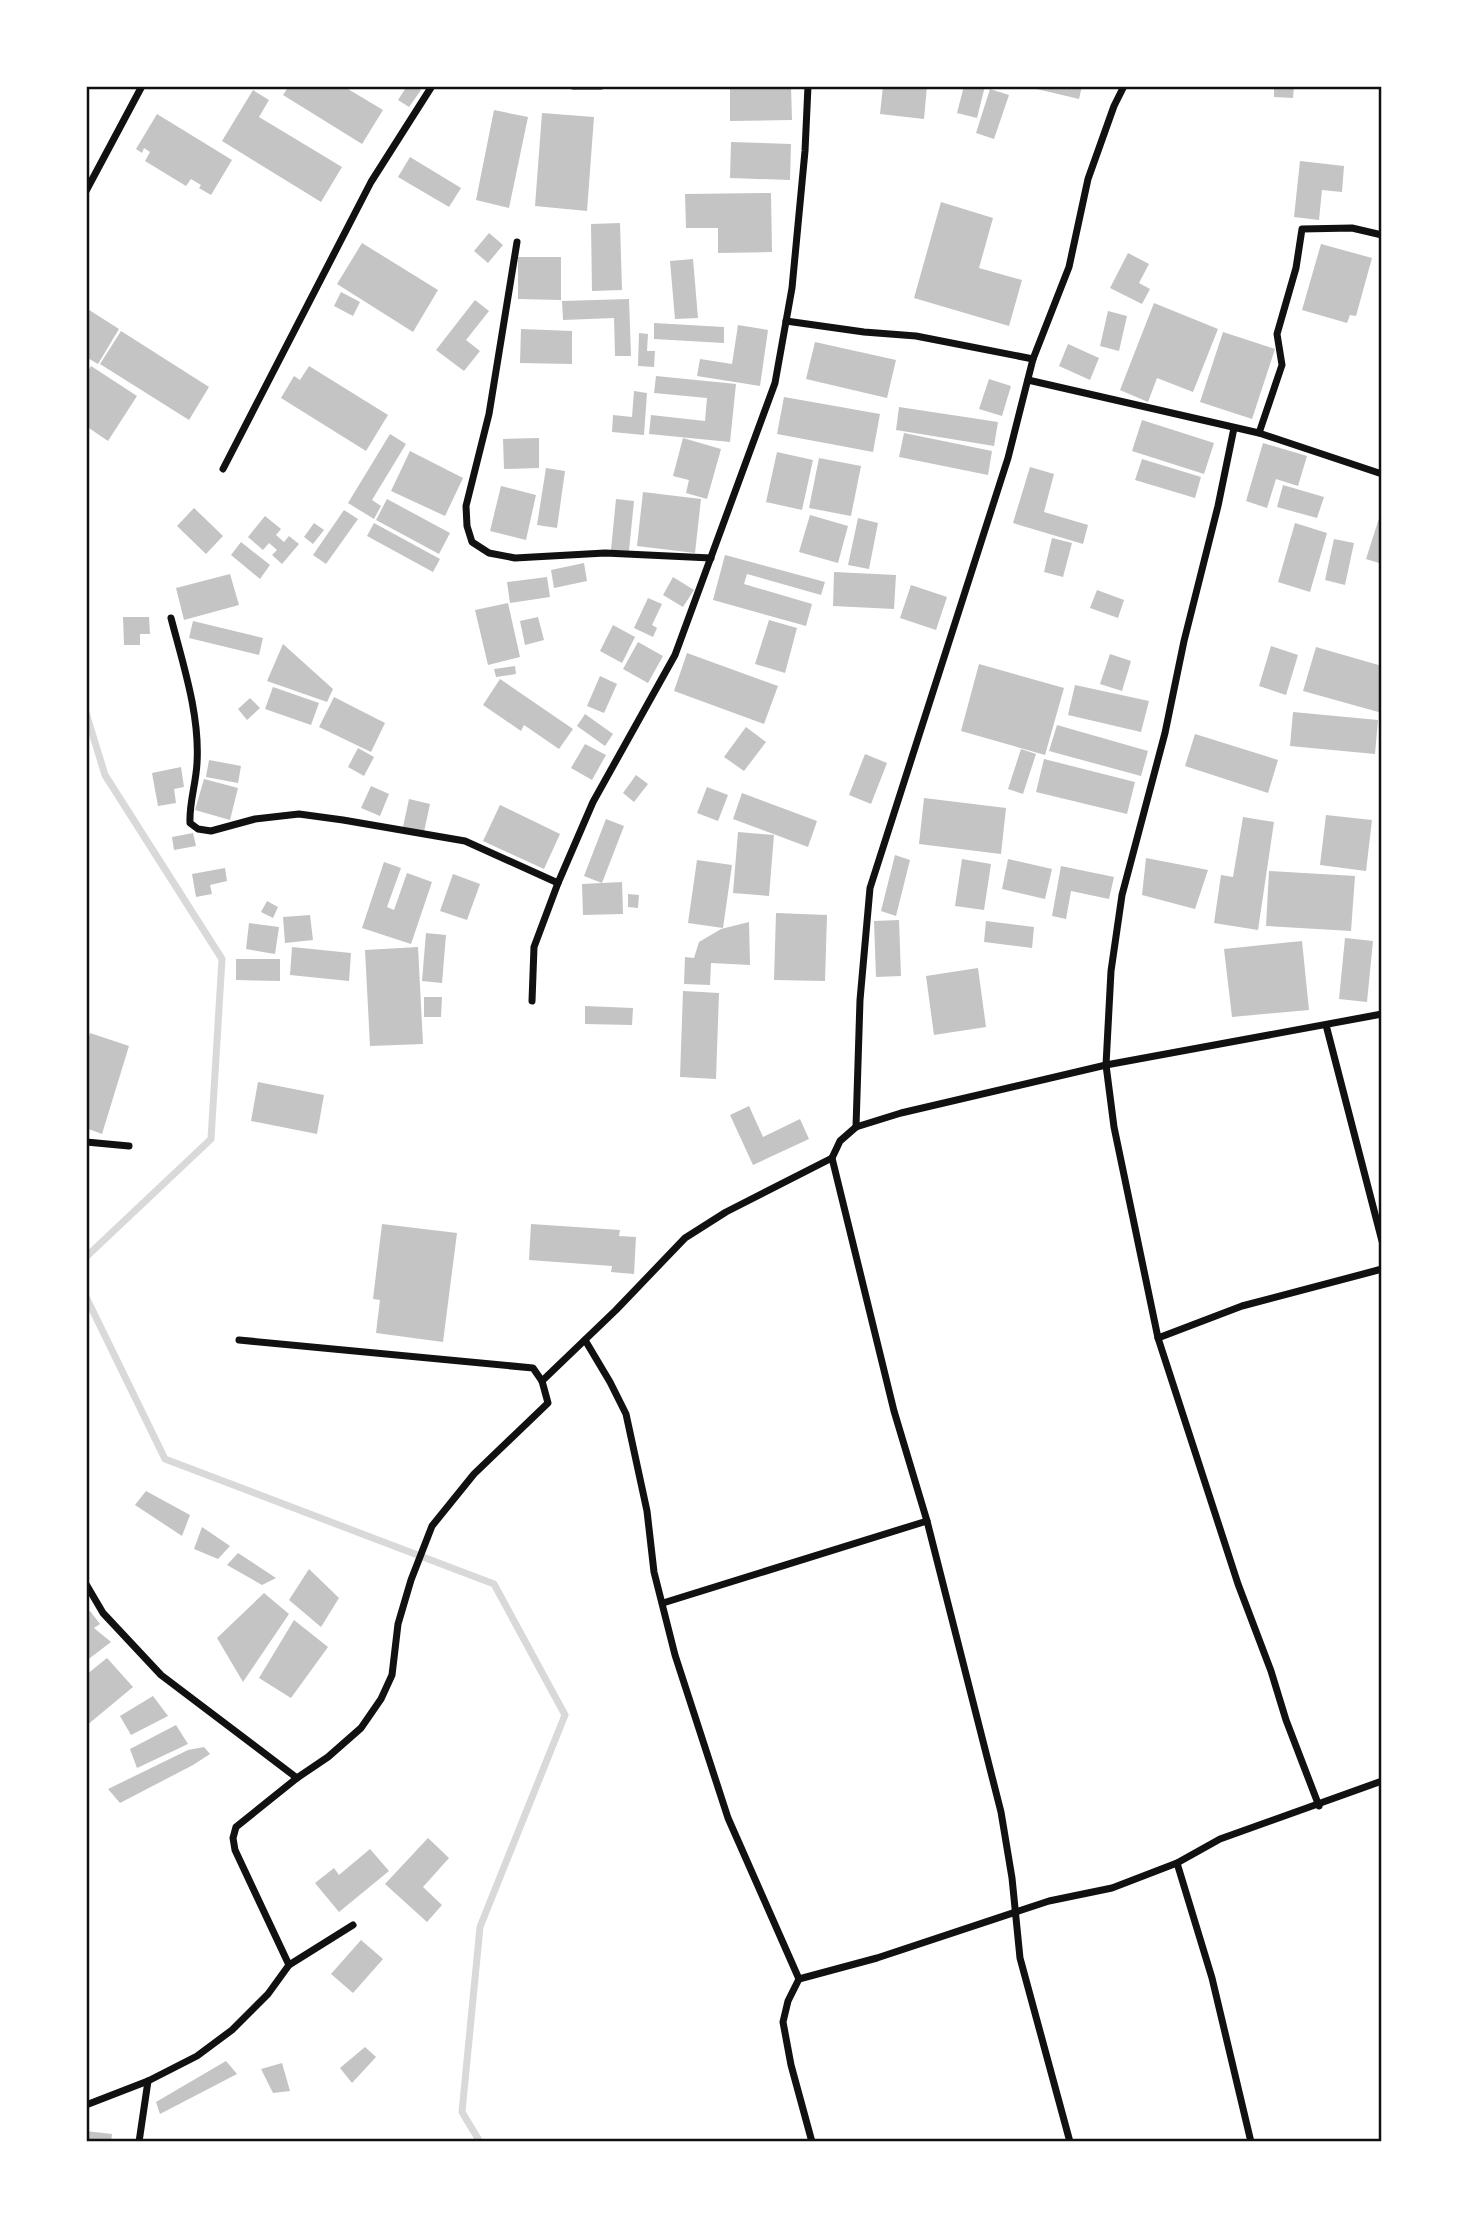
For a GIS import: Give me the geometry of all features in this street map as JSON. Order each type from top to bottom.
[{"type":"street","points":[[86,191],[142,86]]},
{"type":"street","points":[[223,469],[371,182],[432,86]]},
{"type":"street","points":[[573,86],[601,86]]},
{"type":"street","points":[[532,1001],[534,947],[558,883],[593,802],[675,655],[775,383],[798,231],[808,86]]},
{"type":"street","points":[[856,1127],[860,1000],[870,888],[1008,458],[1032,359],[1069,267],[1088,179],[1114,106],[1124,86]]},
{"type":"street","points":[[1259,433],[1282,365],[1277,334],[1294,278],[1301,229],[1352,229],[1382,235]]},
{"type":"street","points":[[517,242],[489,414],[466,506],[467,526],[472,542],[489,553],[514,558],[605,553],[711,558]]},
{"type":"street","points":[[786,321],[916,336],[1032,359]]},
{"type":"street","points":[[1028,380],[1259,433],[1382,474]]},
{"type":"street","points":[[1234,428],[1165,733],[1122,895],[1111,971],[1106,1065],[1114,1127],[1158,1338],[1238,1584],[1319,1806]]},
{"type":"street","points":[[171,618],[183,662],[194,722],[197,763],[190,823],[198,829],[211,831],[255,819],[299,814],[343,820],[465,841],[558,883]]},
{"type":"street","points":[[542,1381],[685,1238],[726,1212],[832,1158],[840,1141],[856,1127],[901,1113],[1106,1065],[1382,1013]]},
{"type":"street","points":[[1326,1025],[1382,1241]]},
{"type":"street","points":[[86,1142],[128,1146]]},
{"type":"street","points":[[832,1158],[894,1412],[927,1521],[1001,1812],[1020,1958],[1070,2142]]},
{"type":"street","points":[[1158,1338],[1242,1306],[1382,1269]]},
{"type":"street","points":[[239,1340],[533,1368],[542,1381],[548,1403],[474,1474],[432,1526],[411,1580],[398,1624],[392,1675],[381,1699],[362,1728],[236,1828],[233,1838],[235,1850],[289,1965]]},
{"type":"street","points":[[584,1340],[626,1414],[647,1511],[654,1572],[676,1655],[728,1818],[799,1979]]},
{"type":"street","points":[[663,1602],[927,1521]]},
{"type":"street","points":[[86,1584],[103,1613],[161,1675],[297,1778]]},
{"type":"street","points":[[812,2142],[791,2065],[783,2022],[788,2001],[799,1979],[850,1966],[1049,1900],[1112,1888],[1177,1863],[1220,1839],[1319,1806],[1382,1781]]},
{"type":"street","points":[[1177,1863],[1212,1978],[1251,2142]]},
{"type":"street","points":[[86,2105],[148,2081],[197,2056],[232,2030],[268,1994],[289,1965],[353,1925]]},
{"type":"street","points":[[139,2142],[148,2081]]},
{"type":"building","points":[[289,86],[343,86],[383,110],[362,144],[283,95]]},
{"type":"building","points":[[407,86],[415,86],[421,90],[409,107],[398,100]]},
{"type":"building","points":[[730,86],[791,86],[792,120],[730,121]]},
{"type":"building","points":[[883,86],[927,86],[924,119],[880,114]]},
{"type":"building","points":[[964,86],[985,86],[977,118],[957,113]]},
{"type":"building","points":[[1024,86],[1082,86],[1079,99]]},
{"type":"building","points":[[1274,86],[1294,86],[1293,98],[1274,97]]},
{"type":"building","points":[[990,89],[1009,95],[994,139],[976,133]]},
{"type":"building","points":[[253,90],[269,100],[259,117],[342,167],[321,202],[222,141]]},
{"type":"building","points":[[494,110],[528,117],[509,208],[476,200]]},
{"type":"building","points":[[542,113],[594,117],[587,211],[535,206]]},
{"type":"building","points":[[157,114],[232,160],[211,195],[191,179],[186,186],[145,161],[150,152],[144,148],[142,153],[136,149]]},
{"type":"building","points":[[731,142],[791,144],[790,180],[730,178]]},
{"type":"building","points":[[410,157],[461,188],[449,207],[398,177]]},
{"type":"building","points":[[1300,161],[1344,166],[1342,192],[1322,190],[1319,220],[1294,217]]},
{"type":"building","points":[[771,193],[772,252],[718,253],[718,228],[686,228],[685,194]]},
{"type":"building","points":[[941,202],[993,218],[979,268],[1022,280],[1009,326],[914,298]]},
{"type":"building","points":[[620,223],[622,290],[592,291],[591,224]]},
{"type":"building","points":[[489,233],[503,245],[488,263],[474,251]]},
{"type":"building","points":[[362,243],[438,290],[413,332],[337,284]]},
{"type":"building","points":[[1321,244],[1372,258],[1356,316],[1350,315],[1347,323],[1302,310]]},
{"type":"building","points":[[1128,253],[1149,264],[1139,283],[1150,289],[1142,304],[1110,288]]},
{"type":"building","points":[[518,257],[561,257],[561,300],[518,299]]},
{"type":"building","points":[[693,259],[698,318],[675,319],[670,261]]},
{"type":"building","points":[[341,292],[360,302],[353,316],[334,306]]},
{"type":"building","points":[[629,299],[631,356],[615,356],[614,318],[563,320],[562,301]]},
{"type":"building","points":[[475,300],[489,311],[466,340],[480,351],[464,371],[436,350]]},
{"type":"building","points":[[1154,303],[1218,329],[1193,392],[1157,378],[1148,402],[1120,390]]},
{"type":"building","points":[[86,308],[119,329],[98,364],[86,357]]},
{"type":"building","points":[[1108,311],[1127,316],[1119,351],[1100,346]]},
{"type":"building","points":[[654,323],[724,327],[724,343],[654,339]]},
{"type":"building","points":[[738,325],[768,330],[760,386],[697,376],[700,359],[732,364]]},
{"type":"building","points":[[521,329],[572,331],[572,364],[520,363]]},
{"type":"building","points":[[121,331],[209,387],[189,420],[100,364]]},
{"type":"building","points":[[1223,332],[1275,349],[1252,419],[1200,402]]},
{"type":"building","points":[[639,333],[648,334],[647,351],[655,351],[654,367],[638,366]]},
{"type":"building","points":[[815,342],[896,360],[887,398],[806,379]]},
{"type":"building","points":[[1068,344],[1099,358],[1090,380],[1059,366]]},
{"type":"building","points":[[91,366],[137,396],[108,441],[86,426],[86,374]]},
{"type":"building","points":[[309,366],[388,415],[366,451],[281,398],[294,376],[300,380]]},
{"type":"building","points":[[656,376],[736,384],[730,442],[649,434],[651,415],[705,421],[707,398],[654,393]]},
{"type":"building","points":[[989,379],[1011,386],[1002,416],[979,409]]},
{"type":"building","points":[[634,391],[647,393],[644,435],[612,432],[613,415],[632,417]]},
{"type":"building","points":[[784,397],[880,414],[873,452],[777,434]]},
{"type":"building","points":[[899,407],[998,422],[994,446],[896,430]]},
{"type":"building","points":[[1142,420],[1214,443],[1204,474],[1132,451]]},
{"type":"building","points":[[904,433],[992,451],[988,475],[899,457]]},
{"type":"building","points":[[390,434],[406,444],[372,500],[381,506],[374,519],[348,503]]},
{"type":"building","points":[[539,438],[539,468],[504,469],[503,439]]},
{"type":"building","points":[[683,438],[721,449],[707,499],[686,493],[689,480],[673,476]]},
{"type":"building","points":[[1263,443],[1307,456],[1298,486],[1276,479],[1267,508],[1246,501]]},
{"type":"building","points":[[410,451],[463,478],[445,516],[391,491]]},
{"type":"building","points":[[777,452],[813,460],[802,510],[766,502]]},
{"type":"building","points":[[819,458],[861,466],[851,516],[809,508]]},
{"type":"building","points":[[1142,459],[1201,477],[1195,498],[1135,480]]},
{"type":"building","points":[[1030,467],[1054,474],[1044,512],[1088,525],[1083,544],[1013,523]]},
{"type":"building","points":[[546,468],[565,471],[557,528],[537,525]]},
{"type":"building","points":[[1283,485],[1324,497],[1317,518],[1277,507]]},
{"type":"building","points":[[501,486],[536,495],[526,540],[490,531]]},
{"type":"building","points":[[643,492],[701,499],[695,553],[637,546]]},
{"type":"building","points":[[387,499],[450,533],[439,554],[376,520]]},
{"type":"building","points":[[616,499],[634,501],[629,551],[611,550]]},
{"type":"building","points":[[194,508],[223,536],[206,554],[177,526]]},
{"type":"building","points":[[1382,509],[1382,564],[1366,559]]},
{"type":"building","points":[[344,510],[358,519],[326,564],[313,555]]},
{"type":"building","points":[[810,515],[848,526],[838,563],[799,552]]},
{"type":"building","points":[[265,516],[281,529],[276,535],[284,542],[289,536],[299,544],[282,564],[272,555],[277,550],[269,543],[263,550],[248,537]]},
{"type":"building","points":[[858,518],[878,523],[869,569],[848,565]]},
{"type":"building","points":[[314,523],[324,530],[313,544],[304,537]]},
{"type":"building","points":[[374,523],[440,559],[433,572],[367,536]]},
{"type":"building","points":[[1295,523],[1327,533],[1310,592],[1278,582]]},
{"type":"building","points":[[1052,538],[1072,543],[1063,577],[1044,572]]},
{"type":"building","points":[[1334,539],[1354,543],[1345,585],[1325,580]]},
{"type":"building","points":[[241,542],[270,565],[260,579],[231,555]]},
{"type":"building","points":[[725,555],[825,582],[821,595],[747,574],[744,584],[812,604],[806,626],[713,600]]},
{"type":"building","points":[[584,563],[587,581],[554,588],[551,570]]},
{"type":"building","points":[[834,572],[896,575],[894,609],[833,606]]},
{"type":"building","points":[[230,574],[239,605],[184,620],[176,588]]},
{"type":"building","points":[[547,577],[550,597],[510,603],[507,582]]},
{"type":"building","points":[[673,577],[694,590],[683,607],[663,595]]},
{"type":"building","points":[[911,585],[947,597],[936,630],[900,618]]},
{"type":"building","points":[[1097,590],[1124,600],[1118,618],[1090,608]]},
{"type":"building","points":[[648,598],[662,604],[652,625],[657,628],[653,637],[634,628]]},
{"type":"building","points":[[508,603],[520,657],[488,665],[475,610]]},
{"type":"building","points":[[123,617],[149,617],[150,634],[140,634],[140,645],[124,645]]},
{"type":"building","points":[[538,617],[544,640],[525,645],[520,621]]},
{"type":"building","points":[[769,620],[797,628],[785,673],[755,664]]},
{"type":"building","points":[[193,621],[263,638],[259,655],[189,638]]},
{"type":"building","points":[[613,625],[635,637],[622,663],[600,651]]},
{"type":"building","points":[[638,642],[663,656],[648,683],[623,669]]},
{"type":"building","points":[[283,644],[333,689],[327,702],[267,681]]},
{"type":"building","points":[[1271,646],[1298,655],[1286,695],[1259,686]]},
{"type":"building","points":[[1316,647],[1382,666],[1382,713],[1303,691]]},
{"type":"building","points":[[687,653],[778,686],[764,724],[674,691]]},
{"type":"building","points":[[1110,654],[1131,661],[1122,691],[1100,684]]},
{"type":"building","points":[[979,664],[1064,688],[1045,755],[961,731]]},
{"type":"building","points":[[515,666],[516,674],[496,677],[494,669]]},
{"type":"building","points":[[600,676],[617,684],[604,713],[587,706]]},
{"type":"building","points":[[500,679],[573,729],[559,749],[524,725],[521,731],[483,705]]},
{"type":"building","points":[[1075,685],[1149,701],[1141,732],[1068,715]]},
{"type":"building","points":[[273,687],[319,703],[311,725],[265,709]]},
{"type":"building","points":[[334,697],[385,723],[371,752],[319,727]]},
{"type":"building","points":[[250,698],[260,708],[247,720],[238,709]]},
{"type":"building","points":[[1293,712],[1378,720],[1375,754],[1290,746]]},
{"type":"building","points":[[585,714],[613,734],[605,746],[577,726]]},
{"type":"building","points":[[1057,725],[1148,751],[1141,776],[1049,751]]},
{"type":"building","points":[[746,727],[766,742],[744,771],[724,757]]},
{"type":"building","points":[[1195,734],[1278,760],[1268,793],[1185,766]]},
{"type":"building","points":[[585,744],[606,755],[592,780],[571,768]]},
{"type":"building","points":[[358,748],[374,757],[364,776],[348,767]]},
{"type":"building","points":[[1021,749],[1036,754],[1023,794],[1008,789]]},
{"type":"building","points":[[865,754],[887,763],[871,804],[849,795]]},
{"type":"building","points":[[1044,759],[1135,782],[1127,814],[1036,792]]},
{"type":"building","points":[[209,760],[241,766],[238,783],[206,777]]},
{"type":"building","points":[[181,767],[184,787],[174,789],[176,803],[158,806],[152,773]]},
{"type":"building","points":[[636,775],[648,784],[634,802],[623,793]]},
{"type":"building","points":[[204,779],[238,788],[230,820],[195,810]]},
{"type":"building","points":[[371,786],[389,794],[380,816],[361,808]]},
{"type":"building","points":[[707,787],[728,795],[718,821],[697,813]]},
{"type":"building","points":[[742,793],[817,821],[808,847],[733,819]]},
{"type":"building","points":[[924,798],[1006,808],[1001,854],[919,844]]},
{"type":"building","points":[[409,799],[430,804],[424,832],[403,827]]},
{"type":"building","points":[[500,805],[560,834],[544,869],[483,841]]},
{"type":"building","points":[[1326,815],[1372,820],[1366,871],[1320,865]]},
{"type":"building","points":[[1243,817],[1274,822],[1258,930],[1214,923],[1221,875],[1233,877]]},
{"type":"building","points":[[606,819],[624,826],[602,883],[584,876]]},
{"type":"building","points":[[738,832],[774,835],[769,896],[733,893]]},
{"type":"building","points":[[193,833],[196,846],[174,850],[172,837]]},
{"type":"building","points":[[895,855],[910,860],[896,916],[881,911]]},
{"type":"building","points":[[1146,858],[1208,870],[1195,909],[1142,895]]},
{"type":"building","points":[[962,859],[991,864],[984,910],[955,906]]},
{"type":"building","points":[[1008,859],[1052,869],[1045,899],[1002,889]]},
{"type":"building","points":[[697,860],[732,865],[723,928],[688,923]]},
{"type":"building","points":[[384,862],[401,868],[387,907],[394,910],[407,873],[432,882],[411,944],[362,928]]},
{"type":"building","points":[[1061,866],[1114,877],[1109,899],[1071,891],[1066,919],[1052,916]]},
{"type":"building","points":[[225,868],[227,881],[210,885],[212,894],[196,897],[192,874]]},
{"type":"building","points":[[1269,871],[1355,876],[1351,931],[1266,926]]},
{"type":"building","points":[[453,874],[480,884],[467,920],[440,911]]},
{"type":"building","points":[[622,882],[623,914],[583,915],[582,884]]},
{"type":"building","points":[[628,894],[639,895],[638,908],[628,907]]},
{"type":"building","points":[[267,901],[278,907],[273,918],[261,912]]},
{"type":"building","points":[[776,913],[827,915],[825,981],[774,980]]},
{"type":"building","points":[[310,915],[313,940],[285,943],[283,917]]},
{"type":"building","points":[[899,920],[901,976],[876,977],[874,921]]},
{"type":"building","points":[[986,921],[1034,927],[1032,948],[984,942]]},
{"type":"building","points":[[749,922],[750,965],[711,963],[710,985],[684,984],[685,957],[694,958],[699,942],[721,929]]},
{"type":"building","points":[[249,923],[279,927],[275,954],[246,949]]},
{"type":"building","points":[[426,933],[446,935],[442,983],[422,981]]},
{"type":"building","points":[[1345,938],[1373,941],[1367,1002],[1339,999]]},
{"type":"building","points":[[1302,941],[1309,1010],[1232,1017],[1224,949]]},
{"type":"building","points":[[292,947],[351,953],[349,981],[290,975]]},
{"type":"building","points":[[418,947],[423,1044],[370,1046],[365,950]]},
{"type":"building","points":[[236,959],[280,959],[280,981],[236,980]]},
{"type":"building","points":[[978,968],[986,1027],[934,1035],[926,976]]},
{"type":"building","points":[[683,991],[719,993],[716,1079],[680,1077]]},
{"type":"building","points":[[424,997],[442,997],[441,1017],[424,1017]]},
{"type":"building","points":[[585,1006],[633,1008],[632,1025],[585,1024]]},
{"type":"building","points":[[90,1033],[129,1046],[102,1134],[86,1128],[86,1048]]},
{"type":"building","points":[[258,1082],[324,1095],[317,1134],[251,1121]]},
{"type":"building","points":[[749,1106],[763,1137],[800,1119],[809,1139],[753,1165],[730,1115]]},
{"type":"building","points":[[382,1224],[457,1233],[443,1342],[376,1333],[380,1300],[373,1299]]},
{"type":"building","points":[[531,1224],[620,1230],[619,1236],[636,1237],[634,1274],[611,1272],[612,1266],[529,1260]]},
{"type":"building","points":[[146,1491],[190,1515],[182,1536],[135,1505]]},
{"type":"building","points":[[202,1527],[230,1546],[218,1559],[194,1549]]},
{"type":"building","points":[[238,1553],[276,1578],[262,1585],[227,1565]]},
{"type":"building","points":[[309,1569],[339,1598],[321,1627],[289,1600]]},
{"type":"building","points":[[264,1593],[289,1614],[243,1682],[217,1638]]},
{"type":"building","points":[[90,1611],[100,1624],[94,1628],[111,1642],[86,1661],[86,1614]]},
{"type":"building","points":[[294,1620],[328,1647],[291,1698],[259,1678]]},
{"type":"building","points":[[107,1658],[133,1687],[86,1726],[86,1675]]},
{"type":"building","points":[[153,1696],[168,1716],[131,1735],[120,1716]]},
{"type":"building","points":[[176,1725],[188,1744],[137,1768],[130,1749]]},
{"type":"building","points":[[204,1747],[210,1754],[120,1803],[108,1789],[188,1750]]},
{"type":"building","points":[[428,1838],[449,1858],[423,1887],[442,1905],[427,1922],[385,1884]]},
{"type":"building","points":[[370,1849],[389,1871],[339,1912],[315,1883],[334,1868],[339,1875]]},
{"type":"building","points":[[361,1940],[383,1959],[353,1993],[331,1974]]},
{"type":"building","points":[[365,2047],[376,2057],[352,2083],[340,2068]]},
{"type":"building","points":[[226,2061],[237,2074],[160,2114],[156,2102]]},
{"type":"building","points":[[282,2063],[290,2091],[273,2093],[261,2069]]},
{"type":"building","points":[[86,2131],[112,2134],[111,2142],[86,2142]]},
{"type":"waterway","points":[[86,713],[105,775],[222,959],[211,1139],[86,1257]]},
{"type":"waterway","points":[[86,1297],[165,1459],[494,1584],[565,1715],[480,1927],[462,2112],[480,2142]]}]
